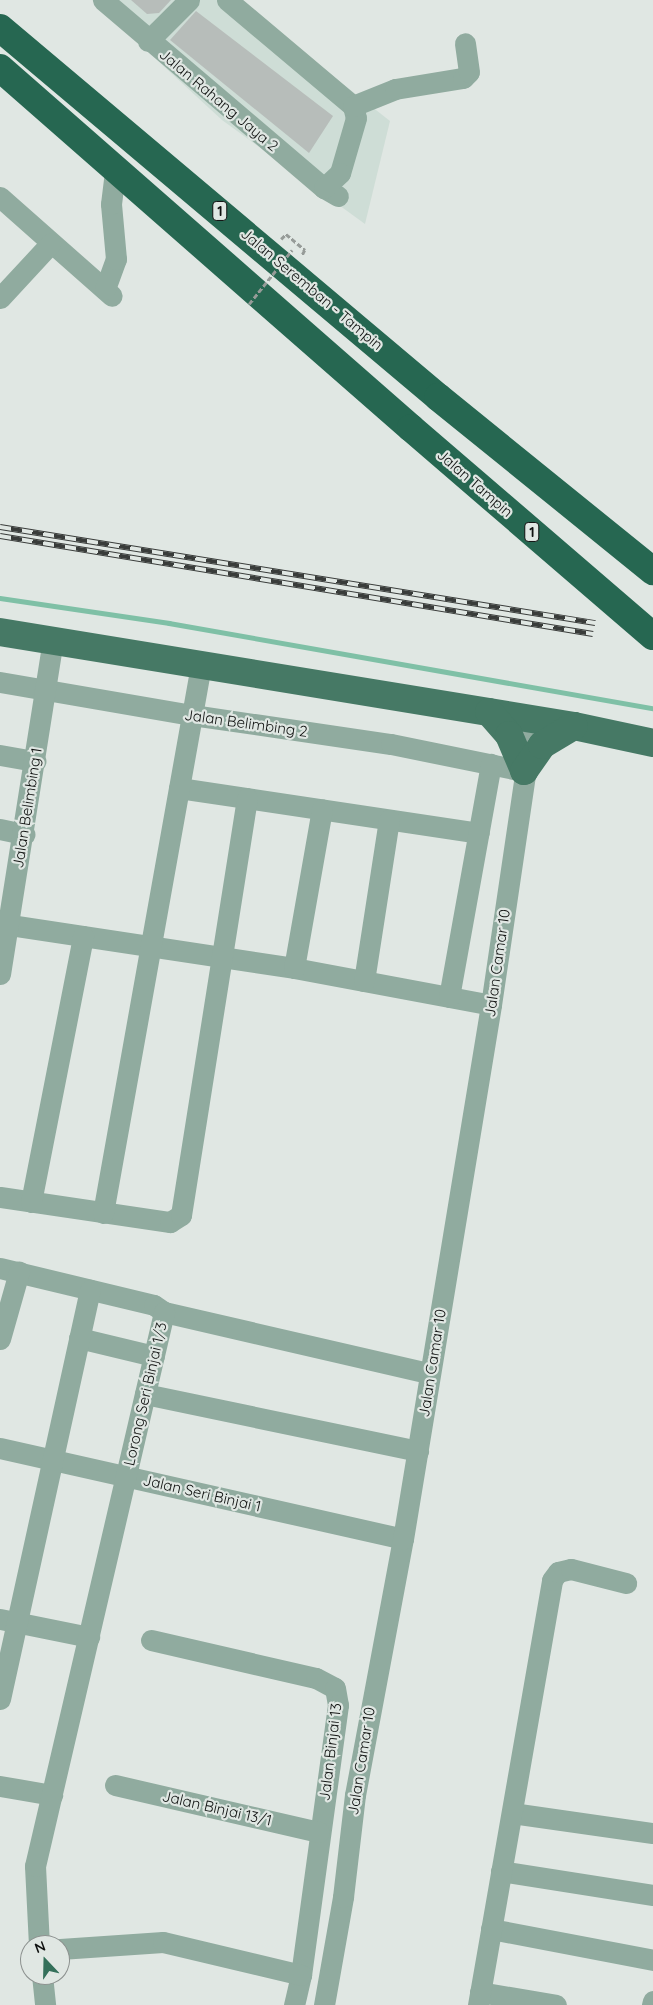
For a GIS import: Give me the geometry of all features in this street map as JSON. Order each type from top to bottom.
[{"type":"highway","name":"Jalan Seremban - Tampin","points":[[0,28],[438,397],[653,571]]},
{"type":"highway","name":"1","points":[[0,68],[115,171]]},
{"type":"highway","name":"Jalan Tampin","points":[[115,171],[653,636]]},
{"type":"main road","points":[[0,632],[574,726],[653,743]]},
{"type":"main road","points":[[489,712],[509,736],[524,771]]},
{"type":"main road","points":[[524,771],[542,745],[574,726]]},
{"type":"street","name":"Jalan Rahang Jaya 2","points":[[104,0],[148,41],[331,192],[340,173],[356,118],[353,106]]},
{"type":"street","points":[[148,41],[188,0]]},
{"type":"street","points":[[227,0],[353,106],[395,89],[463,78],[469,72],[465,43]]},
{"type":"street","points":[[0,197],[50,244],[108,292],[116,259],[111,204],[115,171]]},
{"type":"street","points":[[1,295],[50,244]]},
{"type":"street","name":"Jalan Belimbing 1","points":[[0,973],[10,925],[7,898],[24,834],[53,640]]},
{"type":"street","points":[[103,1212],[201,665]]},
{"type":"street","name":"Jalan Belimbing 2","points":[[0,682],[192,715],[392,744],[524,771]]},
{"type":"street","name":"Jalan Camar 10","points":[[324,2005],[343,1897],[355,1795],[418,1451],[491,1005],[532,719]]},
{"type":"street","points":[[0,756],[35,761]]},
{"type":"street","points":[[449,997],[491,764]]},
{"type":"street","points":[[179,788],[479,833]]},
{"type":"street","points":[[0,1198],[170,1222],[181,1215],[220,956],[247,798]]},
{"type":"street","points":[[294,968],[322,809]]},
{"type":"street","points":[[364,981],[389,820]]},
{"type":"street","points":[[0,830],[24,834]]},
{"type":"street","points":[[10,925],[294,968],[491,1005]]},
{"type":"street","points":[[31,1202],[83,936]]},
{"type":"street","points":[[0,1339],[9,1270],[154,1305],[164,1312],[430,1373]]},
{"type":"street","points":[[0,1700],[8,1620],[51,1459],[90,1290]]},
{"type":"street","name":"Lorong Seri Binjai 1/3","points":[[38,1935],[35,1866],[164,1312]]},
{"type":"street","points":[[79,1338],[154,1356]]},
{"type":"street","points":[[145,1394],[418,1451]]},
{"type":"street","name":"Jalan Seri Binjai 1","points":[[0,1448],[403,1538]]},
{"type":"street","points":[[556,2005],[479,1998],[554,1575],[571,1569],[626,1583]]},
{"type":"street","points":[[8,1620],[89,1637]]},
{"type":"street","name":"Jalan Binjai 13","points":[[151,1640],[316,1678],[335,1688],[338,1705],[319,1832],[301,1975],[294,2005]]},
{"type":"street","name":"Jalan Binjai 13/1","points":[[115,1785],[319,1832]]},
{"type":"street","points":[[0,1786],[52,1795]]},
{"type":"street","points":[[512,1813],[653,1833]]},
{"type":"street","points":[[501,1871],[653,1896]]},
{"type":"street","points":[[491,1929],[653,1960]]},
{"type":"street","points":[[70,1948],[163,1942],[301,1975]]},
{"type":"street","points":[[43,1985],[45,2005]]},
{"type":"street","points":[[652,2005],[653,2001]]},
{"type":"path","points":[[249,304],[292,250],[281,240],[286,234],[305,250]]},
{"type":"shaded area","points":[[92,0],[236,0],[390,121],[365,224],[222,120]]},
{"type":"building","points":[[131,0],[171,0],[159,13],[147,14]]},
{"type":"building","points":[[196,11],[333,116],[309,153],[170,40]]},
{"type":"waterway","points":[[0,598],[169,623],[653,708]]},
{"type":"railway","points":[[0,527],[595,623]]},
{"type":"railway","points":[[0,536],[593,634]]}]
